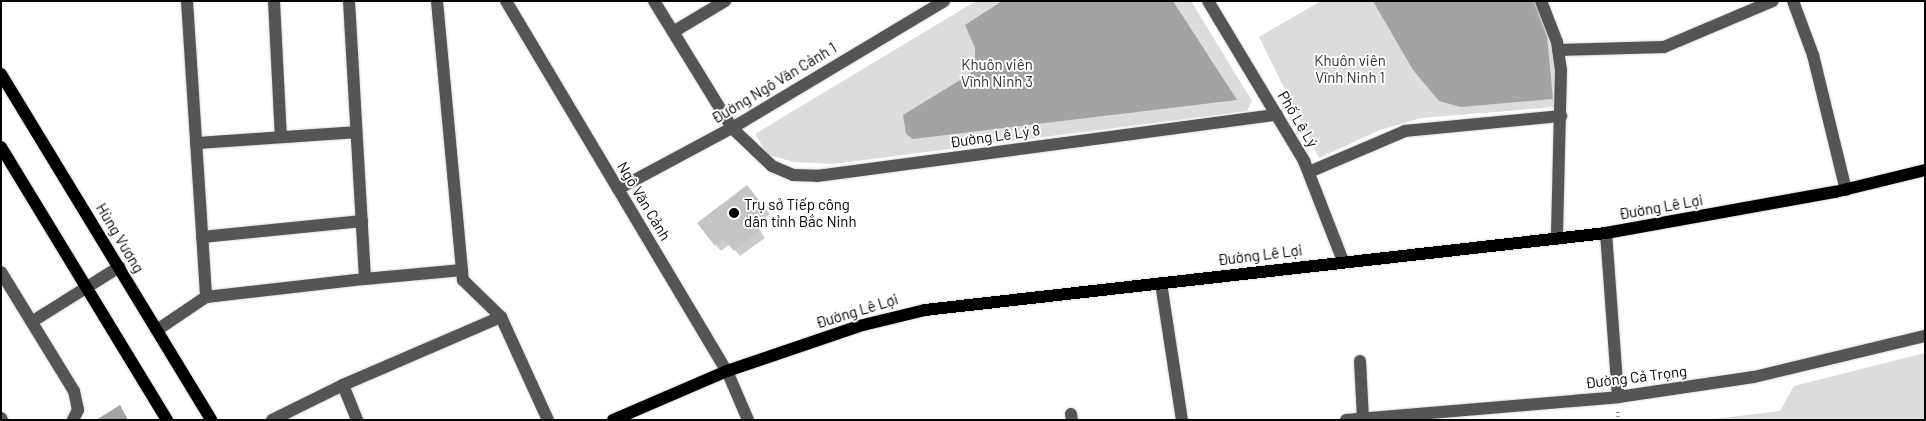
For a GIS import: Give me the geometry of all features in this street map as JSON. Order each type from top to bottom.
[{"type":"main road","name":"Hùng Vương","points":[[1,74],[211,420]]},
{"type":"main road","points":[[1,147],[167,420]]},
{"type":"main road","name":"Đường Lê Lợi","points":[[613,420],[727,371],[893,316],[1343,261],[1606,233],[1846,190],[1925,170]]},
{"type":"street","points":[[187,1],[206,297]]},
{"type":"street","points":[[274,1],[281,137]]},
{"type":"street","points":[[349,1],[365,279]]},
{"type":"street","points":[[437,1],[463,280],[470,290],[501,317],[548,420]]},
{"type":"street","name":"Ngô Văn Cảnh","points":[[506,1],[727,371],[748,420]]},
{"type":"street","name":"Đường Lê Lý 8","points":[[654,1],[732,128],[772,166],[793,174],[817,176],[1277,115]]},
{"type":"street","points":[[673,32],[725,1]]},
{"type":"street","name":"Đường Ngô Văn Cảnh 1","points":[[618,190],[732,128],[944,1]]},
{"type":"street","name":"Phố Lê Lý","points":[[1208,1],[1309,172],[1343,261]]},
{"type":"street","points":[[1541,1],[1549,18],[1558,50],[1560,116],[1557,239]]},
{"type":"street","points":[[1558,50],[1664,47],[1773,1]]},
{"type":"street","points":[[1793,1],[1813,56],[1846,190]]},
{"type":"street","points":[[1309,172],[1405,131],[1560,116]]},
{"type":"street","points":[[196,143],[356,132]]},
{"type":"street","points":[[202,237],[362,221]]},
{"type":"street","points":[[1606,233],[1618,397]]},
{"type":"street","points":[[34,321],[119,268]]},
{"type":"street","points":[[157,330],[206,297],[462,270]]},
{"type":"street","points":[[1,272],[34,321],[78,400],[74,420]]},
{"type":"street","points":[[1161,283],[1182,420]]},
{"type":"street","points":[[272,420],[343,385],[501,317]]},
{"type":"street","name":"Đường Cả Trọng","points":[[1346,420],[1618,397],[1763,376],[1925,336]]},
{"type":"street","points":[[1360,361],[1363,418]]},
{"type":"street","points":[[343,385],[357,420]]},
{"type":"green space","name":"Khuôn viên Vĩnh Ninh 3","points":[[976,1],[1191,1],[1252,101],[1247,111],[833,164],[794,162],[768,155],[755,134]]},
{"type":"green space","name":"Khuôn viên Vĩnh Ninh 1","points":[[1321,1],[1538,1],[1547,22],[1556,68],[1556,107],[1421,118],[1380,130],[1319,158],[1259,37]]},
{"type":"green space","points":[[1925,353],[1925,420],[1706,420],[1780,411],[1794,386]]},
{"type":"shaded area","points":[[1002,1],[1173,1],[1237,100],[913,139],[906,134],[903,115],[970,74],[975,66],[975,48],[965,25]]},
{"type":"shaded area","points":[[1373,1],[1535,1],[1547,36],[1553,99],[1461,107],[1439,101],[1413,70]]},
{"type":"shaded area","points":[[120,405],[128,420],[96,420]]},
{"type":"building","name":"Trụ sở Tiếp công dân tỉnh Bắc Ninh","points":[[747,185],[765,208],[751,219],[760,231],[734,251],[724,239],[715,246],[697,223]]},
{"type":"place","name":"Trụ sở Tiếp công dân tỉnh Bắc Ninh","points":[[734,213]]}]
